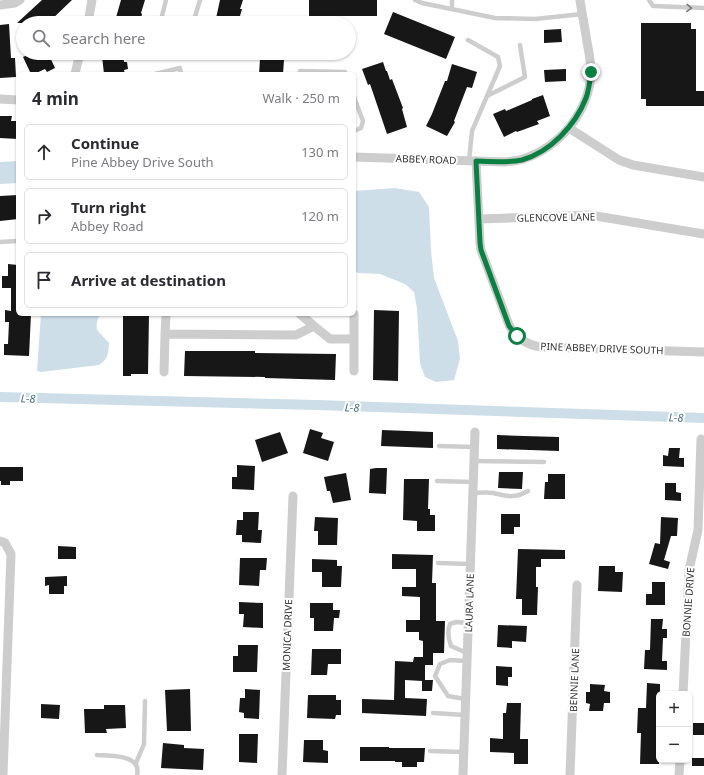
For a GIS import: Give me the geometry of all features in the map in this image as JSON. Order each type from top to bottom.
[{"type":"street","points":[[0,5],[15,3],[20,0]]},
{"type":"street","points":[[89,16],[92,0]]},
{"type":"street","name":"ABBEY ROAD","points":[[356,157],[505,162],[522,160],[551,145],[569,128],[579,112],[586,98],[590,78],[590,58],[580,0]]},
{"type":"street","points":[[75,72],[78,60]]},
{"type":"street","points":[[0,99],[16,100]]},
{"type":"street","points":[[569,128],[626,163],[704,177]]},
{"type":"street","name":"PINE ABBEY DRIVE SOUTH","points":[[472,161],[481,250],[509,326],[512,331],[522,340],[534,346],[541,347],[704,352]]},
{"type":"street","name":"GLENCOVE LANE","points":[[478,219],[590,215],[704,234]]},
{"type":"street","points":[[164,372],[166,316]]},
{"type":"street","points":[[302,316],[330,338],[354,340]]},
{"type":"street","points":[[354,316],[354,371]]},
{"type":"street","points":[[165,334],[296,336],[314,326]]},
{"type":"street","name":"LAURA LANE","points":[[463,775],[475,432]]},
{"type":"street","name":"BONNIE DRIVE","points":[[683,691],[689,570],[698,530],[701,439]]},
{"type":"street","name":"MONICA DRIVE","points":[[282,775],[293,496]]},
{"type":"street","points":[[0,541],[5,543],[11,554],[3,674],[2,772]]},
{"type":"street","name":"BENNIE LANE","points":[[570,775],[577,585]]},
{"type":"street","points":[[679,775],[680,763]]},
{"type":"lane","points":[[162,16],[166,0]]},
{"type":"lane","points":[[196,16],[200,0]]},
{"type":"lane","points":[[415,0],[422,3],[495,18],[535,19],[582,14]]},
{"type":"lane","points":[[452,0],[452,9]]},
{"type":"lane","points":[[649,0],[653,6],[704,8]]},
{"type":"lane","points":[[468,40],[498,57],[500,66],[472,131],[472,161]]},
{"type":"lane","points":[[487,96],[525,77],[520,45]]},
{"type":"lane","points":[[163,72],[180,68],[181,72]]},
{"type":"lane","points":[[300,72],[345,72]]},
{"type":"lane","points":[[356,102],[363,121],[361,128],[356,130]]},
{"type":"lane","points":[[0,242],[16,241]]},
{"type":"lane","points":[[439,446],[474,447]]},
{"type":"lane","points":[[474,461],[544,462]]},
{"type":"lane","points":[[437,482],[473,482]]},
{"type":"lane","points":[[473,493],[492,493],[513,496],[522,495],[528,491]]},
{"type":"lane","points":[[438,563],[470,564]]},
{"type":"lane","points":[[467,657],[451,646],[448,639],[448,629],[450,624],[456,622],[468,623]]},
{"type":"lane","points":[[465,699],[448,696],[435,676],[440,664],[450,660],[467,657]]},
{"type":"lane","points":[[136,764],[144,744],[145,701]]},
{"type":"lane","points":[[433,713],[465,715]]},
{"type":"lane","points":[[430,751],[463,752]]},
{"type":"lane","points":[[97,755],[125,757],[136,764],[138,770],[137,775]]},
{"type":"water","points":[[16,161],[16,183],[0,184],[0,162]]},
{"type":"water","points":[[395,188],[419,192],[429,207],[434,278],[458,341],[460,359],[454,380],[436,382],[425,377],[420,363],[417,308],[414,292],[405,284],[380,274],[356,272],[356,191]]},
{"type":"water","points":[[41,316],[100,316],[97,324],[97,330],[109,343],[106,358],[99,365],[41,372],[37,371]]},
{"type":"building","points":[[42,0],[72,0],[55,16],[25,16]]},
{"type":"building","points":[[121,0],[145,0],[142,16],[116,16]]},
{"type":"building","points":[[220,0],[243,0],[240,9],[242,9],[240,16],[217,16]]},
{"type":"building","points":[[309,0],[377,0],[377,16],[309,16]]},
{"type":"building","points":[[393,12],[455,37],[446,59],[384,34]]},
{"type":"building","points":[[641,23],[691,23],[691,29],[696,29],[696,91],[704,91],[704,106],[646,106],[646,99],[641,99]]},
{"type":"building","points":[[9,24],[11,58],[15,58],[16,77],[0,78],[0,25]]},
{"type":"building","points":[[561,29],[562,42],[544,43],[544,30]]},
{"type":"building","points":[[24,60],[51,60],[55,68],[47,72],[45,69],[38,72],[30,72]]},
{"type":"building","points":[[102,60],[124,60],[124,62],[127,62],[128,69],[124,70],[124,72],[104,72]]},
{"type":"building","points":[[260,60],[284,60],[283,72],[259,72]]},
{"type":"building","points":[[383,62],[390,80],[392,79],[403,108],[407,127],[387,134],[370,84],[368,85],[362,69]]},
{"type":"building","points":[[452,64],[477,72],[472,88],[467,87],[454,121],[455,122],[447,136],[426,126],[445,81],[447,81]]},
{"type":"building","points":[[566,69],[566,81],[545,82],[544,70]]},
{"type":"building","points":[[543,95],[550,116],[537,121],[539,124],[517,132],[516,131],[504,137],[493,114],[505,109],[506,111]]},
{"type":"building","points":[[0,116],[12,116],[11,121],[16,121],[16,139],[0,138]]},
{"type":"building","points":[[16,195],[16,219],[0,221],[0,196]]},
{"type":"building","points":[[8,264],[16,265],[16,316],[31,316],[29,356],[4,355],[4,344],[8,344],[9,322],[5,322],[5,310],[11,311],[11,288],[2,288],[2,276],[8,276]]},
{"type":"building","points":[[374,310],[399,311],[398,381],[373,380]]},
{"type":"building","points":[[123,316],[149,316],[148,374],[131,374],[131,376],[123,376]]},
{"type":"building","points":[[185,351],[255,351],[255,353],[336,354],[335,380],[184,376]]},
{"type":"building","points":[[310,429],[323,433],[321,438],[334,442],[328,461],[303,453]]},
{"type":"building","points":[[382,430],[433,432],[433,448],[381,446]]},
{"type":"building","points":[[280,432],[288,453],[262,462],[255,440]]},
{"type":"building","points":[[497,435],[559,437],[559,451],[497,449]]},
{"type":"building","points":[[669,448],[680,448],[679,458],[684,458],[684,467],[663,466],[663,455],[668,456]]},
{"type":"building","points":[[237,465],[255,466],[254,490],[232,489],[232,477],[237,477]]},
{"type":"building","points":[[0,467],[23,467],[23,481],[10,481],[10,485],[1,485]]},
{"type":"building","points":[[387,468],[386,494],[369,493],[370,469]]},
{"type":"building","points":[[499,472],[523,472],[522,489],[498,488]]},
{"type":"building","points":[[346,473],[351,500],[333,503],[330,491],[327,491],[324,477]]},
{"type":"building","points":[[548,474],[565,474],[565,499],[544,499],[545,482],[548,482]]},
{"type":"building","points":[[404,479],[429,479],[428,509],[430,509],[430,515],[435,515],[435,531],[417,531],[417,521],[403,520]]},
{"type":"building","points":[[665,483],[676,483],[676,492],[681,493],[681,501],[665,500]]},
{"type":"building","points":[[243,512],[259,512],[258,530],[262,530],[261,543],[242,542],[242,535],[236,535],[237,520],[243,520]]},
{"type":"building","points":[[501,514],[520,514],[520,527],[514,527],[514,534],[501,534]]},
{"type":"building","points":[[315,517],[338,518],[337,545],[318,545],[318,531],[314,531]]},
{"type":"building","points":[[661,517],[678,518],[677,536],[671,536],[664,560],[670,562],[668,569],[649,564],[655,543],[660,544]]},
{"type":"building","points":[[58,546],[76,547],[76,559],[58,559]]},
{"type":"building","points":[[518,549],[565,550],[565,559],[541,559],[541,567],[536,567],[536,587],[538,587],[537,615],[522,615],[522,599],[516,599]]},
{"type":"building","points":[[392,554],[433,555],[432,583],[436,583],[436,621],[445,621],[444,653],[433,653],[433,665],[425,665],[425,680],[433,680],[432,691],[422,691],[422,681],[405,680],[405,698],[427,699],[426,716],[362,713],[362,699],[394,700],[395,661],[413,662],[414,657],[423,657],[423,641],[419,640],[419,632],[406,632],[406,620],[420,620],[420,597],[402,596],[402,587],[416,587],[416,569],[392,569]]},
{"type":"building","points":[[240,558],[267,558],[266,570],[260,570],[259,586],[239,585]]},
{"type":"building","points":[[312,559],[337,560],[337,566],[342,566],[341,587],[322,587],[322,572],[312,572]]},
{"type":"building","points":[[599,566],[615,566],[615,572],[623,572],[622,592],[598,591]]},
{"type":"building","points":[[67,576],[67,586],[64,586],[64,594],[49,594],[49,585],[45,586],[45,577]]},
{"type":"building","points":[[652,582],[665,582],[665,605],[646,605],[646,594],[652,594]]},
{"type":"building","points":[[239,602],[263,603],[263,628],[243,627],[244,614],[239,614]]},
{"type":"building","points":[[310,603],[333,603],[333,610],[340,610],[339,618],[334,618],[333,631],[314,631],[314,618],[310,618]]},
{"type":"building","points":[[651,619],[663,619],[662,629],[667,629],[667,638],[663,638],[662,661],[667,661],[667,670],[644,669],[645,650],[650,650]]},
{"type":"building","points":[[498,625],[527,626],[526,642],[512,641],[512,648],[497,647]]},
{"type":"building","points":[[238,645],[258,645],[257,672],[233,672],[233,656],[238,656]]},
{"type":"building","points":[[312,649],[341,649],[341,664],[328,664],[327,675],[311,675]]},
{"type":"building","points":[[496,666],[512,667],[512,677],[508,677],[508,686],[496,685]]},
{"type":"building","points":[[647,683],[660,684],[660,691],[656,691],[656,763],[659,764],[640,764],[641,733],[637,733],[638,708],[646,708]]},
{"type":"building","points":[[590,684],[605,685],[604,691],[610,692],[610,703],[604,703],[603,711],[589,711],[590,704],[586,703],[586,692],[590,692]]},
{"type":"building","points":[[190,689],[191,731],[167,731],[165,690]]},
{"type":"building","points":[[245,689],[260,690],[259,719],[244,718],[244,713],[239,712],[240,698],[245,698]]},
{"type":"building","points":[[308,695],[336,695],[336,700],[341,700],[341,715],[336,715],[335,719],[307,718]]},
{"type":"building","points":[[507,703],[521,703],[520,739],[528,739],[528,764],[514,764],[514,753],[490,752],[490,738],[503,739],[503,713],[506,713]]},
{"type":"building","points":[[41,704],[60,705],[59,719],[41,718]]},
{"type":"building","points":[[104,705],[125,705],[126,728],[106,729],[107,733],[85,733],[84,709],[104,709]]},
{"type":"building","points":[[693,723],[704,723],[704,735],[693,735]]},
{"type":"building","points":[[239,734],[258,734],[257,763],[239,762]]},
{"type":"building","points":[[304,740],[323,740],[323,750],[328,751],[328,763],[303,762]]},
{"type":"building","points":[[163,743],[184,745],[184,748],[204,749],[203,770],[161,768]]},
{"type":"building","points":[[360,747],[425,748],[424,762],[417,762],[417,767],[402,767],[402,762],[395,761],[360,761]]},
{"type":"building","points":[[692,758],[704,758],[704,766],[692,766]]},
{"type":"waterway","name":"L-8","points":[[0,397],[317,405],[704,418]]},
{"type":"route","points":[[517,336],[509,326],[481,250],[476,161],[505,162],[522,160],[551,145],[569,128],[579,112],[586,98],[591,72]]}]
